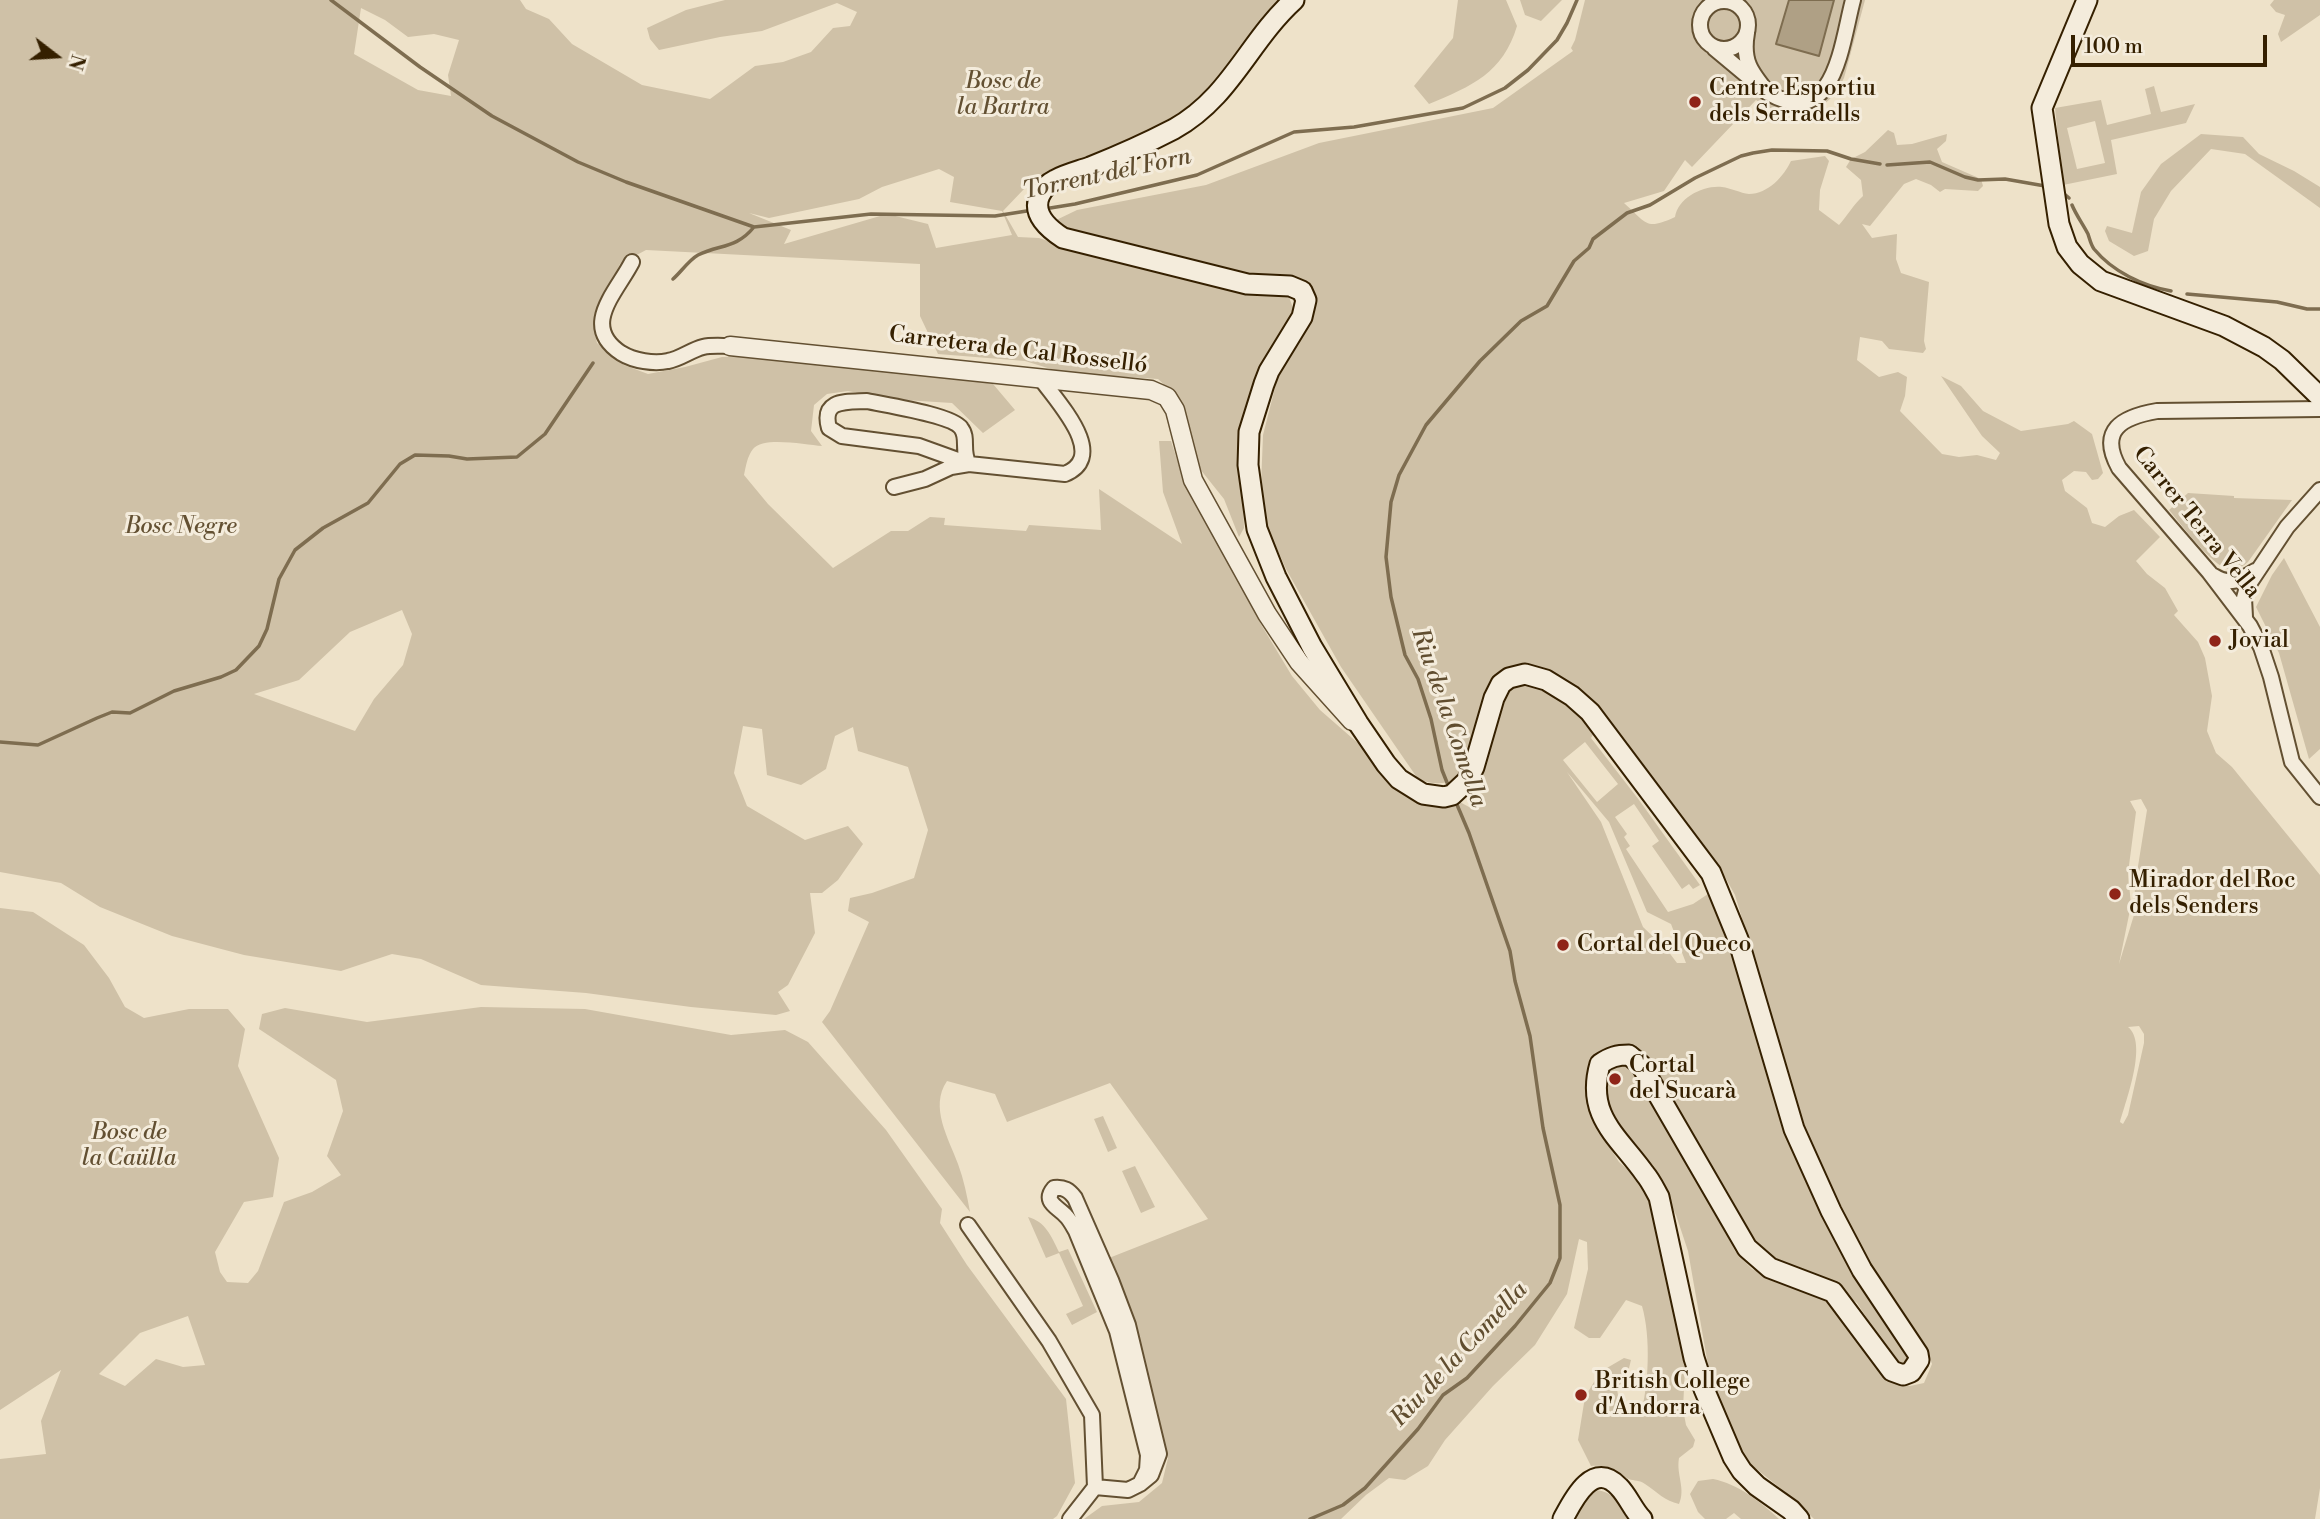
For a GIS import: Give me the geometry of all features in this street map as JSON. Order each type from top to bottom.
[{"type":"main road","points":[[1294,0],[1266,30],[1215,99],[1189,120],[1171,130],[1052,181],[1040,194],[1038,207],[1044,223],[1063,238],[1248,285],[1297,287],[1304,293],[1306,300],[1302,317],[1269,371],[1249,432],[1248,465],[1257,529],[1276,577],[1312,647],[1386,764],[1410,788],[1435,796],[1452,795],[1467,781],[1474,768],[1488,712],[1501,684],[1509,678],[1525,674],[1546,680],[1572,696],[1590,712],[1711,873],[1738,939],[1794,1129],[1831,1211],[1862,1270],[1918,1354],[1919,1360],[1911,1372],[1903,1375],[1892,1371],[1833,1292],[1770,1268],[1747,1248],[1641,1065],[1629,1055],[1609,1058],[1600,1064],[1596,1087],[1605,1124],[1646,1174],[1659,1197],[1694,1358],[1733,1457],[1757,1486],[1791,1510],[1799,1519]]},
{"type":"main road","points":[[2087,0],[2042,108],[2059,224],[2067,247],[2090,274],[2111,286],[2208,319],[2240,333],[2282,360],[2320,397]]},
{"type":"main road","points":[[1563,1519],[1584,1485],[1594,1479],[1606,1479],[1618,1485],[1642,1519]]},
{"type":"street","points":[[1768,93],[1753,74],[1746,59],[1744,48],[1748,22],[1741,8],[1727,1],[1711,4],[1701,16],[1699,24],[1704,39],[1768,93],[1783,101],[1795,103],[1818,96],[1826,89],[1853,0]]},
{"type":"street","points":[[1710,45],[1718,49],[1733,47],[1745,37],[1748,30]]},
{"type":"street","points":[[632,261],[606,306],[601,328],[607,342],[625,355],[654,363],[671,361],[703,347],[730,346]]},
{"type":"street","name":"Carretera de Cal Rosselló","points":[[730,346],[914,363],[1152,390],[1167,397],[1175,410],[1193,480],[1268,614],[1299,662],[1349,720],[1358,723]]},
{"type":"street","points":[[969,464],[964,456],[966,439],[962,428],[949,419],[867,401],[838,403],[829,409],[826,418],[829,428],[842,436],[919,446],[969,464],[1065,474],[1077,470],[1082,463],[1084,449],[1078,431],[1041,379]]},
{"type":"street","name":"Carrer Terra Vella","points":[[2320,409],[2157,411],[2122,422],[2113,431],[2110,447],[2119,468],[2245,618],[2261,647],[2271,677],[2292,761],[2320,797]]},
{"type":"street","points":[[894,487],[925,479],[951,467],[969,464]]},
{"type":"street","points":[[2245,618],[2244,598],[2247,587],[2287,527],[2320,490]]},
{"type":"street","points":[[2209,572],[2223,582],[2233,582],[2256,570],[2265,559]]},
{"type":"street","points":[[1095,1488],[1128,1490],[1140,1484],[1151,1475],[1159,1454],[1128,1325],[1111,1280],[1075,1198],[1069,1191],[1054,1188],[1049,1200],[1054,1208],[1067,1217],[1076,1231],[1117,1331],[1148,1455],[1147,1470],[1140,1484]]},
{"type":"street","points":[[968,1225],[1049,1341],[1092,1415],[1095,1488],[1070,1519]]},
{"type":"green space","points":[[0,0],[520,0],[526,9],[549,19],[572,44],[642,85],[710,99],[755,66],[783,62],[811,52],[833,28],[850,26],[857,12],[837,3],[762,31],[659,50],[650,39],[647,28],[686,10],[725,0],[1288,0],[1229,72],[1172,123],[1025,188],[1003,211],[1018,237],[1039,238],[1179,277],[1289,297],[1293,308],[1286,326],[1266,356],[1241,437],[1244,528],[1239,537],[1224,499],[1196,464],[1179,398],[1158,379],[1064,373],[1025,361],[938,354],[920,316],[920,264],[646,250],[620,264],[605,294],[594,329],[597,343],[624,365],[648,374],[722,357],[751,356],[930,373],[993,384],[1015,410],[983,433],[952,403],[889,399],[848,391],[827,394],[814,405],[811,431],[822,446],[775,442],[758,445],[753,449],[744,475],[768,504],[833,568],[891,531],[908,531],[930,517],[945,518],[944,525],[1026,531],[1029,525],[1101,530],[1099,489],[1182,544],[1163,492],[1159,441],[1171,441],[1182,475],[1262,626],[1292,676],[1320,710],[1359,744],[1396,790],[1438,804],[1458,801],[1469,807],[1484,767],[1502,702],[1514,688],[1540,688],[1573,707],[1596,730],[1591,738],[1700,885],[1693,889],[1689,884],[1682,889],[1652,846],[1659,841],[1634,804],[1615,817],[1627,834],[1624,837],[1630,846],[1626,849],[1668,912],[1693,904],[1708,894],[1714,902],[1817,1200],[1846,1261],[1910,1358],[1903,1366],[1897,1364],[1857,1303],[1825,1278],[1778,1263],[1762,1251],[1617,1048],[1589,1101],[1594,1123],[1619,1162],[1635,1176],[1654,1209],[1680,1315],[1685,1368],[1683,1409],[1686,1425],[1695,1440],[1693,1447],[1679,1458],[1682,1492],[1679,1504],[1641,1482],[1607,1468],[1591,1466],[1578,1440],[1585,1397],[1600,1372],[1624,1358],[1631,1360],[1628,1372],[1617,1389],[1620,1407],[1640,1417],[1648,1362],[1647,1332],[1642,1306],[1626,1300],[1600,1338],[1589,1338],[1574,1328],[1588,1269],[1587,1242],[1579,1239],[1567,1294],[1535,1345],[1493,1386],[1445,1440],[1428,1466],[1405,1480],[1389,1478],[1341,1519],[1084,1519],[1102,1506],[1139,1502],[1162,1483],[1168,1458],[1136,1329],[1109,1258],[1208,1219],[1110,1083],[1007,1122],[995,1094],[947,1081],[942,1091],[940,1112],[962,1176],[970,1212],[822,1022],[830,1011],[869,922],[848,911],[850,898],[914,878],[928,830],[908,767],[858,751],[853,727],[835,736],[826,769],[801,785],[767,775],[762,729],[743,726],[734,773],[747,806],[805,840],[848,826],[863,844],[838,880],[822,893],[810,893],[815,933],[788,985],[778,992],[790,1011],[776,1015],[586,993],[481,985],[421,959],[392,954],[341,971],[244,955],[172,936],[100,907],[61,883],[0,872]],"holes":[[[361,8],[385,20],[408,37],[434,34],[459,40],[448,75],[451,96],[418,90],[354,54]],[[939,169],[954,177],[950,202],[1002,211],[1012,235],[936,248],[928,224],[887,214],[784,244],[791,230],[749,213],[769,218],[859,199],[882,187]],[[402,610],[412,634],[403,665],[374,699],[355,731],[254,694],[299,680],[350,632]],[[1585,742],[1618,784],[1597,802],[1563,760]],[[1567,772],[1609,822],[1647,912],[1671,924],[1686,963],[1677,963],[1643,927],[1601,822]]]},
{"type":"green space","points":[[1458,0],[1506,0],[1517,26],[1503,55],[1484,76],[1429,104],[1414,86],[1453,38]]},
{"type":"green space","points":[[1520,0],[1562,0],[1541,21],[1525,15]]},
{"type":"green space","points":[[1585,0],[1865,0],[1844,78],[1827,102],[1817,109],[1795,115],[1770,108],[1756,100],[1692,167],[1685,160],[1664,191],[1624,203],[1647,223],[1658,224],[1675,217],[1686,199],[1707,188],[1722,187],[1749,194],[1756,193],[1775,183],[1791,161],[1825,156],[1829,161],[1820,190],[1819,210],[1839,225],[1863,196],[1861,180],[1846,167],[1851,159],[1865,152],[1888,130],[1894,133],[1897,145],[1912,144],[1947,134],[1946,141],[1937,149],[1942,162],[1981,179],[1983,186],[1978,191],[1945,189],[1940,192],[1916,179],[1904,184],[1870,226],[1862,224],[1872,238],[1897,234],[1896,259],[1901,273],[1929,282],[1924,341],[1926,349],[1923,353],[1889,349],[1882,341],[1860,337],[1857,360],[1879,377],[1898,372],[1907,377],[1900,411],[1942,454],[1959,457],[1977,455],[1996,460],[2000,453],[1982,436],[1941,376],[1961,386],[1983,411],[2021,431],[2074,421],[2092,434],[2103,473],[2098,479],[2092,480],[2086,472],[2074,471],[2062,480],[2065,491],[2087,508],[2092,523],[2105,527],[2119,516],[2134,510],[2160,537],[2136,561],[2165,588],[2178,611],[2174,615],[2198,642],[2205,658],[2212,696],[2207,731],[2216,753],[2232,767],[2320,875],[2320,1488],[2315,1519],[1814,1519],[1744,1459],[1718,1410],[1688,1251],[1676,1215],[1654,1172],[1628,1141],[1604,1104],[1605,1070],[1624,1062],[1632,1069],[1690,1164],[1735,1251],[1752,1269],[1833,1304],[1891,1382],[1910,1386],[1924,1383],[1932,1364],[1926,1347],[1872,1270],[1846,1223],[1808,1138],[1735,895],[1716,861],[1596,703],[1570,682],[1539,667],[1516,667],[1456,780],[1437,783],[1418,779],[1341,667],[1286,569],[1260,511],[1263,435],[1278,376],[1302,331],[1310,294],[1254,278],[1088,240],[1050,223],[1077,210],[1206,185],[1319,143],[1493,108],[1573,51],[1571,48]],"holes":[[[2141,799],[2147,810],[2135,885],[2134,915],[2119,964],[2131,905],[2128,873],[2136,812],[2130,801]],[[2139,1026],[2144,1034],[2144,1043],[2128,1115],[2123,1124],[2120,1122],[2136,1058],[2134,1035],[2128,1027]]]},
{"type":"green space","points":[[2274,0],[2320,0],[2320,15],[2281,42],[2278,34],[2285,15],[2276,12],[2270,5]]},
{"type":"green space","points":[[2154,86],[2161,112],[2195,104],[2186,123],[2111,140],[2117,174],[2063,185],[2055,108],[2101,100],[2107,125],[2151,114],[2145,89]],"holes":[[[2095,121],[2105,163],[2077,169],[2067,128]]]},
{"type":"green space","points":[[2201,134],[2243,137],[2259,154],[2320,187],[2320,208],[2245,154],[2211,149],[2171,191],[2154,219],[2148,251],[2134,256],[2109,241],[2105,231],[2107,226],[2132,233],[2141,192],[2161,164]]},
{"type":"green space","points":[[2188,493],[2292,500],[2248,562],[2239,568],[2231,569],[2221,566],[2205,552],[2169,510]]},
{"type":"green space","points":[[2284,558],[2320,627],[2320,749],[2309,759],[2279,653],[2256,607]]},
{"type":"green space","name":"Bosc de la Caülla","points":[[0,908],[33,912],[84,945],[109,978],[125,1007],[144,1018],[189,1009],[228,1009],[245,1029],[238,1066],[279,1158],[273,1197],[244,1202],[215,1252],[220,1272],[227,1282],[248,1283],[258,1271],[284,1202],[312,1192],[341,1175],[327,1156],[343,1111],[336,1080],[259,1029],[262,1014],[285,1008],[367,1022],[481,1007],[585,1009],[731,1035],[785,1030],[808,1042],[886,1130],[942,1209],[940,1223],[967,1265],[1066,1399],[1075,1483],[1053,1519],[0,1519],[0,1459],[46,1454],[41,1421],[61,1370],[0,1410]],"holes":[[[188,1316],[205,1365],[183,1367],[156,1359],[125,1386],[99,1374],[140,1333]]]},
{"type":"green space","points":[[1103,1116],[1117,1148],[1108,1152],[1094,1119]]},
{"type":"green space","points":[[1135,1166],[1155,1207],[1141,1213],[1122,1171]]},
{"type":"green space","points":[[1028,1217],[1044,1226],[1059,1252],[1068,1249],[1097,1312],[1072,1325],[1066,1314],[1083,1306],[1059,1253],[1046,1258]]},
{"type":"green space","points":[[1713,1479],[1749,1494],[1779,1519],[1741,1519],[1734,1513],[1726,1519],[1705,1519],[1698,1512],[1690,1494],[1698,1481]]},
{"type":"green space","points":[[1590,1490],[1610,1495],[1632,1519],[1569,1519]]},
{"type":"shaded area","points":[[1789,0],[1834,0],[1819,56],[1776,44]]},
{"type":"waterway","points":[[331,0],[420,67],[492,116],[578,162],[626,182],[754,227],[871,214],[995,216],[1033,210]]},
{"type":"waterway","name":"Torrent del Forn","points":[[1044,209],[1197,175],[1294,132],[1354,127],[1463,108],[1505,88],[1528,70],[1557,40],[1577,0]]},
{"type":"waterway","name":"Riu de la Comella","points":[[1450,790],[1442,770],[1431,719],[1418,679],[1405,655],[1391,597],[1386,557],[1391,502],[1399,475],[1426,425],[1480,361],[1521,321],[1547,306],[1574,261],[1589,248],[1593,239],[1627,213],[1650,205],[1695,178],[1753,153],[1772,150],[1827,151],[1880,164]]},
{"type":"waterway","name":"Riu de la Comella","points":[[1887,165],[1930,162],[1978,180],[2005,179],[2045,186]]},
{"type":"waterway","name":"Riu de la Comella","points":[[2062,192],[2069,198]]},
{"type":"waterway","name":"Riu de la Comella","points":[[2072,205],[2093,247],[2110,265],[2150,286],[2171,291]]},
{"type":"waterway","points":[[673,279],[698,255],[734,243],[754,227]]},
{"type":"waterway","name":"Riu de la Comella","points":[[2187,294],[2277,302],[2320,309]]},
{"type":"waterway","points":[[0,742],[38,745],[112,712],[130,713],[174,691],[236,670],[259,646],[267,629],[279,579],[295,550],[323,528],[368,503],[400,464],[415,455],[467,459],[517,457],[545,434],[593,363]]},
{"type":"waterway","name":"Riu de la Comella","points":[[1310,1519],[1343,1505],[1365,1488],[1418,1429],[1443,1395],[1467,1378],[1515,1326],[1550,1283],[1560,1258],[1560,1205],[1543,1128],[1530,1036],[1510,951],[1455,800]]},
{"type":"place","name":"Centre Esportiu dels Serradells","points":[[1695,102]]},
{"type":"place","name":"Jovial","points":[[2215,641]]},
{"type":"place","name":"Mirador del Roc dels Senders","points":[[2115,894]]},
{"type":"place","name":"Cortal del Queco","points":[[1563,945]]},
{"type":"place","name":"Cortal del Sucarà","points":[[1615,1079]]},
{"type":"place","name":"British College d'Andorra","points":[[1581,1395]]},
{"type":"park label","name":"Bosc de la Bartra","points":[[1003,95]]},
{"type":"park label","name":"Bosc Negre","points":[[181,527]]}]
